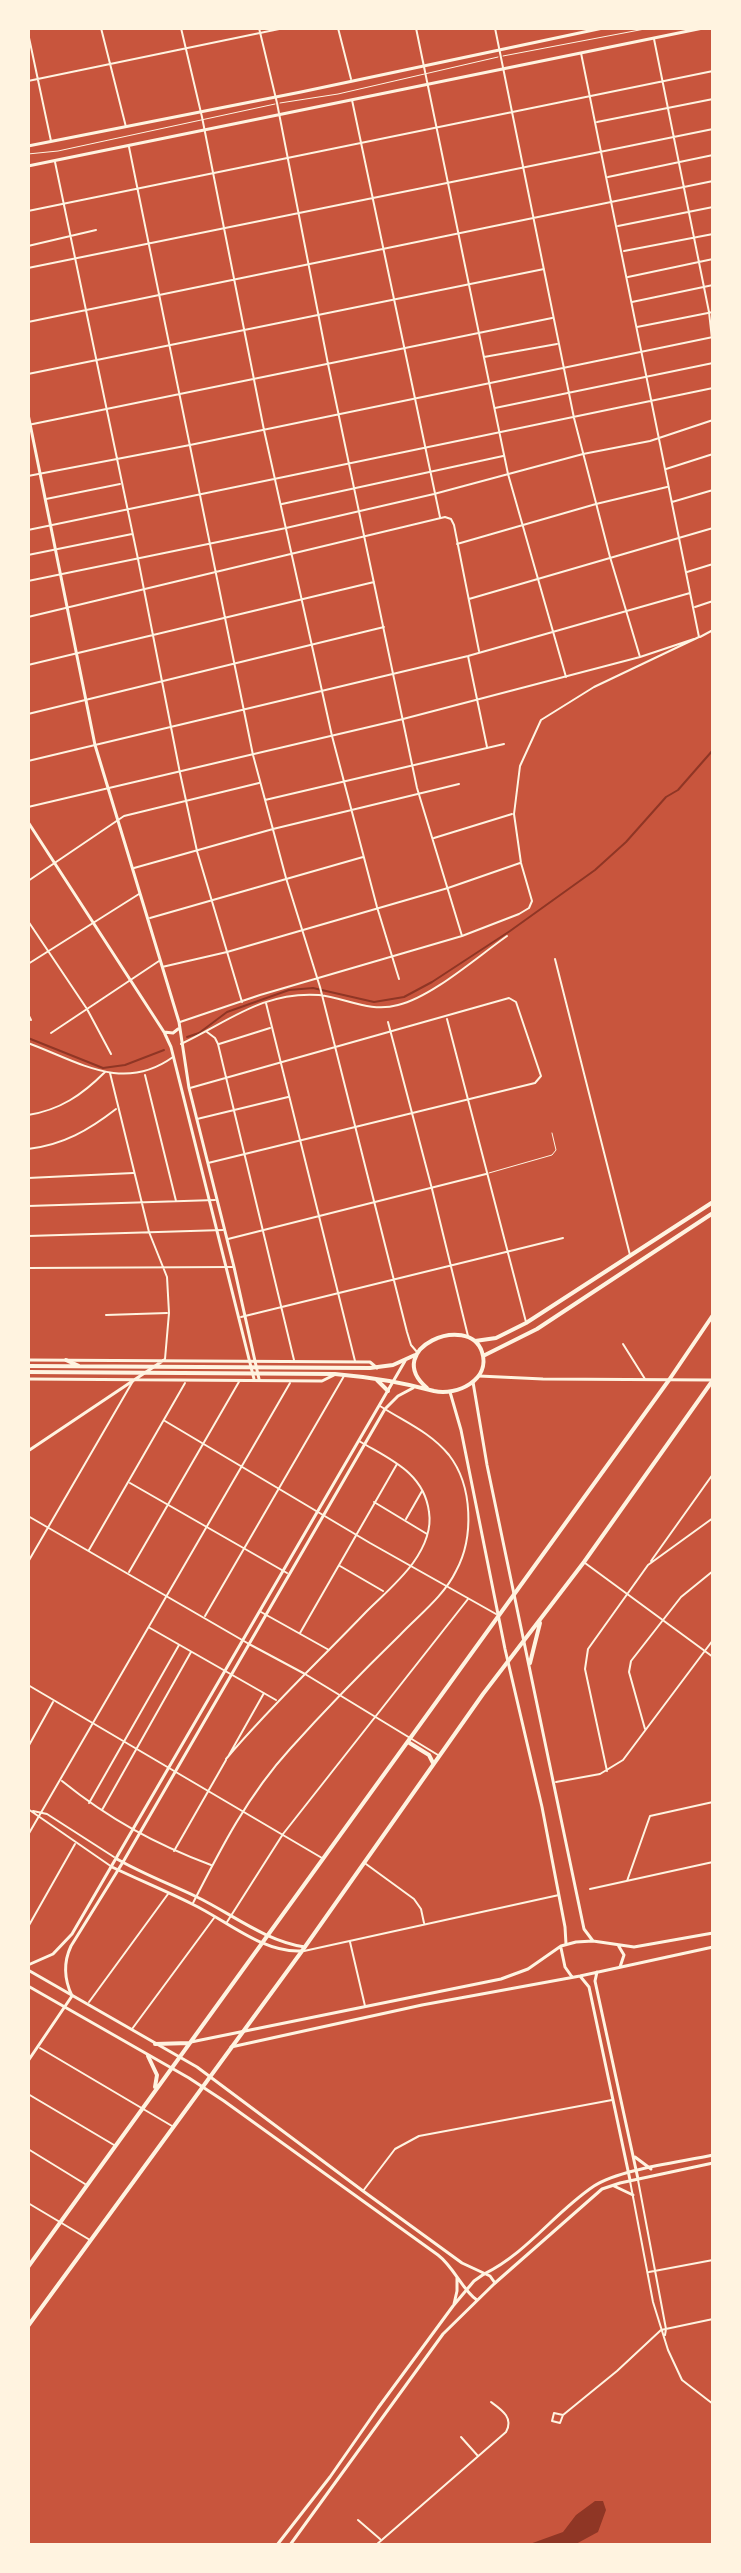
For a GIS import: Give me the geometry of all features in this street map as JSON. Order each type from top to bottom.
[{"type":"main road","points":[[475,1341],[496,1338],[526,1323],[713,1202]]},
{"type":"main road","points":[[483,1356],[537,1329],[713,1213]]},
{"type":"main road","points":[[28,2267],[30,2259],[61,2222],[713,1315]]},
{"type":"main road","points":[[28,1369],[144,1373],[255,1370],[377,1368],[405,1361],[428,1343],[455,1335],[475,1341],[483,1356],[479,1376],[450,1392],[335,1374],[255,1370],[154,1367],[28,1369]]},
{"type":"main road","points":[[416,1354],[415,1372],[419,1382],[427,1388]]},
{"type":"main road","points":[[66,1360],[82,1367]]},
{"type":"main road","points":[[375,1378],[388,1391]]},
{"type":"main road","points":[[28,2326],[242,2031],[306,1949],[433,1763],[584,1562],[713,1380]]},
{"type":"main road","points":[[530,1663],[541,1619]]},
{"type":"main road","points":[[409,1740],[429,1755],[433,1763]]},
{"type":"main road","points":[[155,2044],[189,2043]]},
{"type":"main road","points":[[148,2056],[157,2075],[154,2093]]},
{"type":"street","points":[[101,28],[126,127]]},
{"type":"street","points":[[181,28],[205,131],[264,430],[332,736],[399,979]]},
{"type":"street","points":[[259,28],[276,97],[412,766],[462,936]]},
{"type":"street","points":[[28,81],[284,28]]},
{"type":"street","points":[[338,28],[351,80]]},
{"type":"street","points":[[416,28],[508,474],[566,677]]},
{"type":"street","points":[[495,28],[574,418],[640,657]]},
{"type":"street","points":[[573,28],[574,34]]},
{"type":"street","points":[[28,146],[603,28]]},
{"type":"street","points":[[28,166],[703,28]]},
{"type":"street","points":[[28,33],[51,142]]},
{"type":"street","points":[[654,38],[711,312],[713,348]]},
{"type":"street","points":[[580,52],[699,637]]},
{"type":"street","points":[[28,211],[713,71]]},
{"type":"street","points":[[596,122],[713,99]]},
{"type":"street","points":[[352,100],[441,518]]},
{"type":"street","points":[[28,268],[713,129]]},
{"type":"street","points":[[129,146],[253,755],[286,878],[318,979],[374,1204],[416,1354]]},
{"type":"street","points":[[607,177],[713,155]]},
{"type":"street","points":[[55,161],[197,851],[242,1002]]},
{"type":"street","points":[[28,322],[713,181]]},
{"type":"street","points":[[617,226],[713,207]]},
{"type":"street","points":[[28,246],[96,230]]},
{"type":"street","points":[[622,252],[713,234]]},
{"type":"street","points":[[627,277],[713,259]]},
{"type":"street","points":[[28,374],[544,269]]},
{"type":"street","points":[[632,302],[713,285]]},
{"type":"street","points":[[636,327],[711,312]]},
{"type":"street","points":[[29,425],[553,318]]},
{"type":"street","points":[[28,476],[713,337]]},
{"type":"street","points":[[483,357],[559,344]]},
{"type":"street","points":[[495,408],[713,363]]},
{"type":"street","points":[[28,530],[713,388]]},
{"type":"street","points":[[28,414],[95,745],[180,1024],[189,1088],[228,1240],[242,1317]]},
{"type":"street","points":[[28,581],[434,494],[583,454],[658,438],[713,420]]},
{"type":"street","points":[[665,470],[713,454]]},
{"type":"street","points":[[281,504],[504,456]]},
{"type":"street","points":[[46,499],[122,483]]},
{"type":"street","points":[[457,544],[668,486]]},
{"type":"street","points":[[671,503],[713,490]]},
{"type":"street","points":[[28,617],[441,518],[451,519],[479,652]]},
{"type":"street","points":[[468,599],[713,528]]},
{"type":"street","points":[[28,555],[132,534]]},
{"type":"street","points":[[686,573],[713,564]]},
{"type":"street","points":[[28,665],[375,582]]},
{"type":"street","points":[[28,761],[468,656],[690,593]]},
{"type":"street","points":[[694,607],[713,601]]},
{"type":"street","points":[[28,714],[385,627]]},
{"type":"street","points":[[164,1032],[175,1032],[180,1024],[242,1002],[462,936],[529,908],[532,901],[521,863],[514,814],[520,766],[541,720],[594,687],[713,630]]},
{"type":"street","points":[[28,807],[478,700],[640,657],[699,637]]},
{"type":"street","points":[[468,656],[487,748]]},
{"type":"street","points":[[265,800],[504,744]]},
{"type":"street","points":[[28,881],[117,820],[135,812],[260,783]]},
{"type":"street","points":[[133,868],[273,829],[459,784]]},
{"type":"street","points":[[434,838],[514,814]]},
{"type":"street","points":[[28,822],[171,1047],[255,1370]]},
{"type":"street","points":[[147,919],[364,857]]},
{"type":"street","points":[[162,967],[227,952],[448,888],[521,863]]},
{"type":"street","points":[[28,964],[140,893]]},
{"type":"street","points":[[28,921],[87,1009],[111,1054]]},
{"type":"street","points":[[181,1044],[235,1013],[292,996],[322,994],[384,1008],[404,1003],[447,979],[507,936]]},
{"type":"street","points":[[555,959],[630,1256]]},
{"type":"street","points":[[51,1033],[160,961]]},
{"type":"street","points":[[189,1088],[513,998],[541,1076],[535,1083],[208,1163]]},
{"type":"street","points":[[266,1003],[355,1362]]},
{"type":"street","points":[[28,1014],[31,1020]]},
{"type":"street","points":[[446,1017],[526,1323]]},
{"type":"street","points":[[388,1022],[468,1337]]},
{"type":"street","points":[[218,1044],[272,1028]]},
{"type":"street","points":[[206,1031],[218,1044],[294,1361]]},
{"type":"street","points":[[28,1043],[110,1073],[144,1073],[182,1051]]},
{"type":"street","points":[[28,1115],[66,1103],[106,1072]]},
{"type":"street","points":[[28,1451],[164,1360],[167,1353],[169,1313],[165,1268],[149,1232],[110,1073]]},
{"type":"street","points":[[144,1073],[176,1202]]},
{"type":"street","points":[[196,1119],[289,1096]]},
{"type":"street","points":[[28,1149],[67,1140],[119,1107]]},
{"type":"street","points":[[28,1178],[134,1173]]},
{"type":"street","points":[[228,1240],[487,1174]]},
{"type":"street","points":[[28,1206],[217,1200]]},
{"type":"street","points":[[28,1236],[225,1230]]},
{"type":"street","points":[[242,1317],[563,1238]]},
{"type":"street","points":[[28,1268],[234,1267]]},
{"type":"street","points":[[106,1315],[169,1313]]},
{"type":"street","points":[[623,1344],[646,1380]]},
{"type":"street","points":[[28,1360],[164,1360],[255,1370],[291,1380],[322,1381],[335,1374]]},
{"type":"street","points":[[28,1379],[240,1379],[255,1370],[294,1361],[370,1362],[377,1368]]},
{"type":"street","points":[[405,1361],[67,1941],[47,1958],[28,1968],[209,2077],[462,2263],[492,2277],[495,2283]]},
{"type":"street","points":[[204,1618],[345,1375]]},
{"type":"street","points":[[479,1376],[713,1380]]},
{"type":"street","points":[[128,1574],[240,1379]]},
{"type":"street","points":[[28,1562],[134,1380]]},
{"type":"street","points":[[88,1551],[187,1380]]},
{"type":"street","points":[[28,1835],[291,1380]]},
{"type":"street","points":[[473,1382],[479,1426],[584,1929],[593,1941]]},
{"type":"street","points":[[72,1996],[65,1977],[67,1955],[385,1409],[398,1396],[417,1386]]},
{"type":"street","points":[[450,1392],[461,1430],[542,1807],[559,1895],[564,1964],[572,1977]]},
{"type":"street","points":[[192,1903],[243,1810],[287,1751],[447,1586],[466,1547],[466,1499],[455,1463],[433,1438],[379,1405]]},
{"type":"street","points":[[165,1421],[356,1535],[499,1615]]},
{"type":"street","points":[[226,1759],[277,1701],[411,1566],[428,1535],[429,1513],[422,1491],[409,1472],[359,1441]]},
{"type":"street","points":[[300,1633],[397,1463]]},
{"type":"street","points":[[607,1771],[585,1660],[595,1637],[713,1474]]},
{"type":"street","points":[[129,1482],[288,1574]]},
{"type":"street","points":[[405,1520],[422,1491]]},
{"type":"street","points":[[374,1502],[428,1535]]},
{"type":"street","points":[[28,1516],[376,1715],[409,1740],[439,1755]]},
{"type":"street","points":[[648,1565],[713,1518]]},
{"type":"street","points":[[666,1538],[673,1546]]},
{"type":"street","points":[[584,1562],[713,1657]]},
{"type":"street","points":[[339,1566],[385,1592]]},
{"type":"street","points":[[645,1730],[629,1666],[681,1597],[713,1571]]},
{"type":"street","points":[[227,1923],[283,1834],[468,1599]]},
{"type":"street","points":[[260,1611],[330,1650]]},
{"type":"street","points":[[149,1627],[277,1701]]},
{"type":"street","points":[[554,1782],[600,1774],[623,1760],[713,1640]]},
{"type":"street","points":[[89,1803],[179,1645]]},
{"type":"street","points":[[102,1810],[191,1652]]},
{"type":"street","points":[[28,1685],[323,1858]]},
{"type":"street","points":[[174,1851],[264,1693]]},
{"type":"street","points":[[28,1747],[54,1701]]},
{"type":"street","points":[[62,1780],[89,1803],[134,1830],[174,1851],[211,1865]]},
{"type":"street","points":[[627,1881],[650,1816],[713,1802]]},
{"type":"street","points":[[28,1809],[112,1867],[192,1903],[262,1942],[290,1951],[559,1895]]},
{"type":"street","points":[[32,1811],[42,1812],[157,1881],[196,1896],[266,1935],[306,1949]]},
{"type":"street","points":[[28,1927],[75,1843]]},
{"type":"street","points":[[590,1889],[713,1862]]},
{"type":"street","points":[[364,1863],[417,1901],[425,1924]]},
{"type":"street","points":[[87,2005],[169,1893]]},
{"type":"street","points":[[131,2030],[215,1917]]},
{"type":"street","points":[[189,2043],[517,1974],[564,1945],[593,1941],[649,1946],[713,1933]]},
{"type":"street","points":[[269,1945],[273,1938]]},
{"type":"street","points":[[349,1941],[365,2008]]},
{"type":"street","points":[[618,1945],[624,1955],[620,1967]]},
{"type":"street","points":[[231,2047],[713,1947]]},
{"type":"street","points":[[598,1972],[594,1979],[638,2179],[666,2329],[664,2336]]},
{"type":"street","points":[[580,1976],[589,1987],[661,2330],[682,2380],[713,2404]]},
{"type":"street","points":[[28,1986],[202,2086],[305,2158],[438,2255],[477,2300]]},
{"type":"street","points":[[464,1987],[466,1997]]},
{"type":"street","points":[[28,2061],[72,1996]]},
{"type":"street","points":[[37,2047],[173,2126]]},
{"type":"street","points":[[28,2094],[115,2146]]},
{"type":"street","points":[[363,2191],[395,2149],[419,2136],[613,2100]]},
{"type":"street","points":[[28,2149],[87,2185]]},
{"type":"street","points":[[305,2158],[309,2152]]},
{"type":"street","points":[[632,2155],[651,2169]]},
{"type":"street","points":[[277,2545],[453,2306],[484,2274],[512,2258],[592,2188],[636,2171],[713,2155]]},
{"type":"street","points":[[290,2545],[443,2334],[495,2283],[588,2200],[610,2186],[713,2163]]},
{"type":"street","points":[[610,2186],[633,2195]]},
{"type":"street","points":[[28,2203],[91,2240]]},
{"type":"street","points":[[647,2273],[713,2260]]},
{"type":"street","points":[[453,2306],[457,2291],[456,2273]]},
{"type":"street","points":[[458,2300],[467,2300],[466,2310]]},
{"type":"street","points":[[563,2415],[661,2330],[713,2319]]},
{"type":"street","points":[[376,2545],[509,2428],[507,2416],[491,2402]]},
{"type":"street","points":[[461,2437],[478,2457]]},
{"type":"street","points":[[358,2520],[381,2540]]},
{"type":"lane","points":[[28,154],[58,151],[202,118],[338,94],[501,57],[650,28]]},
{"type":"lane","points":[[487,1174],[552,1155],[556,1146],[552,1133]]},
{"type":"shaded area","points":[[595,2501],[603,2501],[606,2510],[598,2532],[574,2545],[527,2545],[563,2532],[576,2515]]},
{"type":"waterway","points":[[187,1037],[199,1033],[227,1012],[289,990],[313,988],[374,1002],[404,997],[432,982],[595,870],[626,842],[666,797],[678,790],[713,750]]},
{"type":"waterway","points":[[28,1038],[103,1068],[125,1065],[164,1050]]}]
